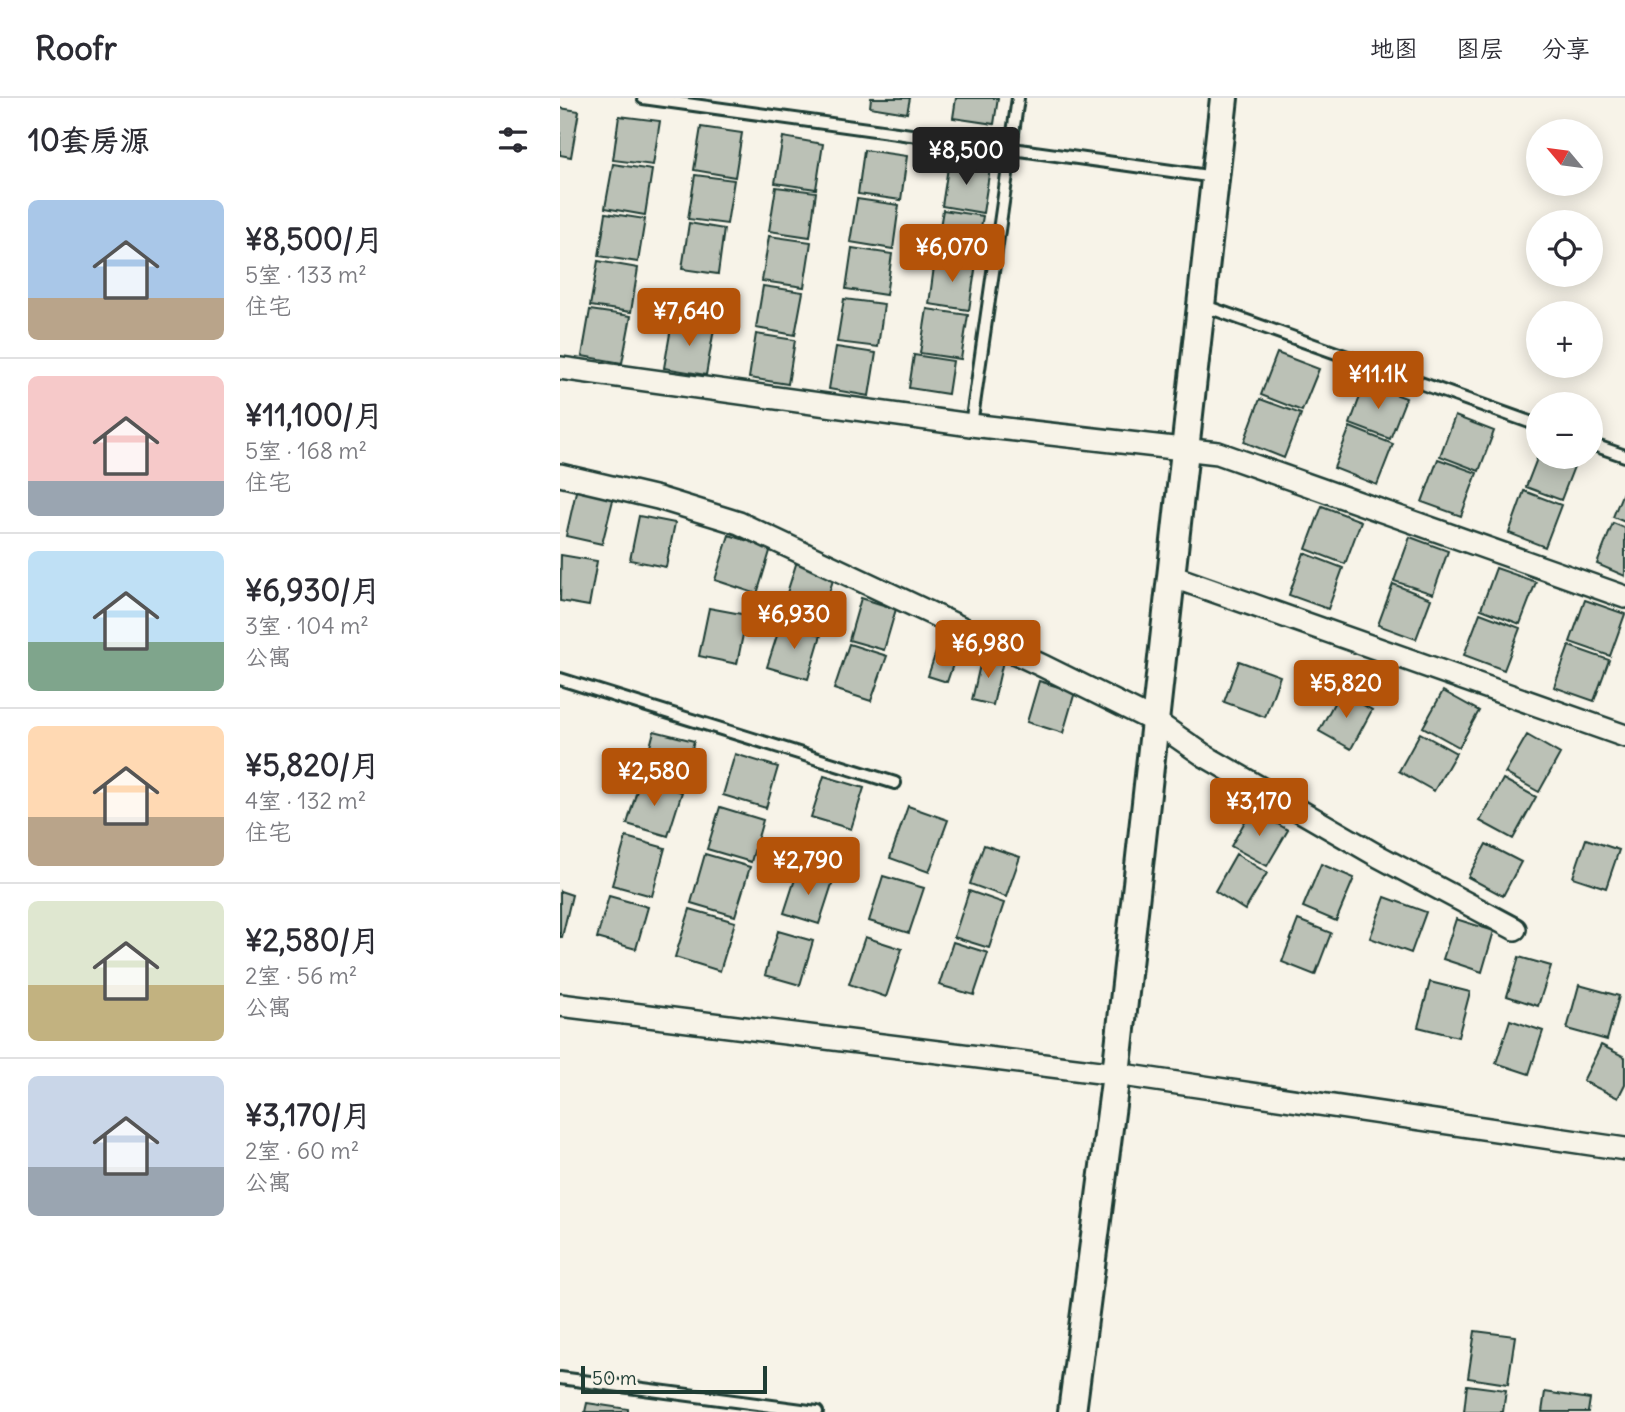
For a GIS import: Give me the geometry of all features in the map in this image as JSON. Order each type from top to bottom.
[{"type":"street","points":[[1072,1412],[1116,1074],[1224,98]]},
{"type":"street","points":[[560,368],[971,425],[1218,453],[1625,597]]},
{"type":"street","points":[[560,475],[658,498],[739,523],[1043,666],[1156,722],[1205,756],[1378,856],[1516,929]]},
{"type":"street","points":[[1171,576],[1625,736]]},
{"type":"street","points":[[560,1005],[1116,1074],[1625,1149]]},
{"type":"lane","points":[[643,98],[1215,177]]},
{"type":"lane","points":[[971,425],[1018,98]]},
{"type":"lane","points":[[1200,304],[1526,421]]},
{"type":"lane","points":[[1603,448],[1625,456]]},
{"type":"lane","points":[[560,679],[895,783]]},
{"type":"lane","points":[[560,1378],[817,1412]]},
{"type":"building","points":[[871,98],[910,98],[907,113],[870,107]]},
{"type":"building","points":[[956,98],[998,98],[994,124],[953,118]]},
{"type":"building","points":[[560,108],[579,111],[571,157],[560,155]]},
{"type":"building","points":[[619,116],[660,121],[653,165],[613,160]]},
{"type":"building","points":[[701,127],[742,133],[735,177],[694,170]]},
{"type":"building","points":[[783,137],[823,144],[816,189],[775,183]]},
{"type":"building","points":[[864,150],[907,156],[901,200],[858,194]]},
{"type":"building","points":[[949,161],[990,168],[983,213],[942,206]]},
{"type":"building","points":[[613,164],[652,170],[645,215],[605,208]]},
{"type":"building","points":[[695,175],[734,180],[727,224],[688,219]]},
{"type":"building","points":[[776,187],[816,192],[810,237],[769,231]]},
{"type":"building","points":[[857,199],[899,205],[893,249],[850,242]]},
{"type":"building","points":[[943,210],[983,216],[975,261],[935,254]]},
{"type":"building","points":[[606,213],[645,219],[638,262],[599,256]]},
{"type":"building","points":[[689,223],[724,229],[718,274],[682,269]]},
{"type":"building","points":[[769,236],[811,242],[804,287],[762,281]]},
{"type":"building","points":[[852,248],[892,254],[886,295],[846,289]]},
{"type":"building","points":[[935,259],[976,264],[969,310],[929,304]]},
{"type":"building","points":[[598,261],[638,268],[631,312],[590,306]]},
{"type":"building","points":[[763,286],[803,292],[795,335],[756,328]]},
{"type":"building","points":[[844,299],[884,304],[878,347],[837,342]]},
{"type":"building","points":[[927,309],[968,315],[961,359],[920,353]]},
{"type":"building","points":[[590,310],[631,316],[622,363],[582,356]]},
{"type":"building","points":[[672,322],[714,329],[706,375],[664,368]]},
{"type":"building","points":[[756,334],[795,340],[788,384],[749,378]]},
{"type":"building","points":[[836,347],[876,353],[869,396],[829,389]]},
{"type":"building","points":[[1277,353],[1319,369],[1302,411],[1261,395]]},
{"type":"building","points":[[914,355],[953,361],[948,394],[909,388]]},
{"type":"building","points":[[1365,383],[1406,398],[1390,439],[1350,424]]},
{"type":"building","points":[[1260,399],[1301,414],[1284,458],[1244,442]]},
{"type":"building","points":[[1455,416],[1494,431],[1479,471],[1440,456]]},
{"type":"building","points":[[1350,427],[1393,444],[1377,485],[1334,468]]},
{"type":"building","points":[[1438,459],[1477,473],[1461,516],[1422,502]]},
{"type":"building","points":[[1533,469],[1573,469],[1561,500],[1526,487]]},
{"type":"building","points":[[577,487],[614,496],[602,544],[566,536]]},
{"type":"building","points":[[1625,487],[1625,522],[1613,517]]},
{"type":"building","points":[[1524,491],[1561,505],[1545,547],[1509,533]]},
{"type":"building","points":[[1322,506],[1361,521],[1345,564],[1306,549]]},
{"type":"building","points":[[639,516],[675,523],[666,567],[630,560]]},
{"type":"building","points":[[1613,523],[1625,528],[1625,576],[1597,564]]},
{"type":"building","points":[[729,535],[771,548],[757,594],[715,580]]},
{"type":"building","points":[[1410,537],[1448,551],[1433,594],[1394,581]]},
{"type":"building","points":[[1304,553],[1343,568],[1328,609],[1289,595]]},
{"type":"building","points":[[561,555],[597,561],[589,606],[560,601]]},
{"type":"building","points":[[797,561],[835,574],[820,621],[782,609]]},
{"type":"building","points":[[1496,568],[1536,582],[1520,624],[1481,609]]},
{"type":"building","points":[[1393,584],[1431,599],[1416,639],[1378,625]]},
{"type":"building","points":[[861,598],[896,609],[884,650],[849,640]]},
{"type":"building","points":[[1585,600],[1625,614],[1610,656],[1570,642]]},
{"type":"building","points":[[709,608],[747,615],[737,664],[699,656]]},
{"type":"building","points":[[1480,613],[1520,628],[1504,670],[1464,655]]},
{"type":"building","points":[[781,623],[821,635],[808,679],[767,667]]},
{"type":"building","points":[[943,631],[962,638],[947,682],[928,676]]},
{"type":"building","points":[[849,644],[887,656],[871,701],[834,689]]},
{"type":"building","points":[[1569,646],[1609,660],[1594,701],[1554,687]]},
{"type":"building","points":[[982,656],[1003,661],[993,705],[972,700]]},
{"type":"building","points":[[1239,661],[1280,676],[1265,717],[1224,702]]},
{"type":"building","points":[[1039,681],[1075,692],[1063,733],[1027,722]]},
{"type":"building","points":[[1443,691],[1479,711],[1459,747],[1423,727]]},
{"type":"building","points":[[1340,692],[1372,710],[1351,749],[1319,731]]},
{"type":"building","points":[[654,731],[694,741],[683,784],[643,774]]},
{"type":"building","points":[[1420,733],[1456,753],[1434,791],[1399,771]]},
{"type":"building","points":[[1527,735],[1560,754],[1539,792],[1505,773]]},
{"type":"building","points":[[735,754],[778,767],[766,808],[723,795]]},
{"type":"building","points":[[824,776],[864,788],[851,829],[811,817]]},
{"type":"building","points":[[1503,779],[1536,797],[1513,839],[1480,821]]},
{"type":"building","points":[[640,780],[682,792],[668,836],[627,824]]},
{"type":"building","points":[[908,806],[948,820],[929,872],[890,858]]},
{"type":"building","points":[[720,807],[763,820],[751,862],[707,849]]},
{"type":"building","points":[[1252,809],[1288,830],[1267,866],[1231,846]]},
{"type":"building","points":[[626,837],[665,848],[652,896],[612,885]]},
{"type":"building","points":[[1586,839],[1619,850],[1606,888],[1573,877]]},
{"type":"building","points":[[1486,844],[1521,862],[1503,896],[1468,877]]},
{"type":"building","points":[[984,845],[1020,857],[1006,897],[970,884]]},
{"type":"building","points":[[705,854],[750,867],[735,916],[691,903]]},
{"type":"building","points":[[1236,854],[1267,873],[1245,910],[1215,891]]},
{"type":"building","points":[[1321,864],[1354,878],[1336,921],[1303,907]]},
{"type":"building","points":[[798,870],[833,881],[819,924],[784,913]]},
{"type":"building","points":[[883,876],[924,888],[909,933],[869,921]]},
{"type":"building","points":[[560,891],[572,895],[562,937],[560,937]]},
{"type":"building","points":[[969,891],[1004,903],[989,948],[954,937]]},
{"type":"building","points":[[609,896],[648,907],[636,949],[597,938]]},
{"type":"building","points":[[1385,897],[1426,912],[1411,953],[1370,938]]},
{"type":"building","points":[[690,909],[735,922],[720,971],[675,957]]},
{"type":"building","points":[[1456,919],[1494,931],[1482,972],[1443,959]]},
{"type":"building","points":[[1298,920],[1331,933],[1315,975],[1282,962]]},
{"type":"building","points":[[778,931],[813,941],[800,985],[765,975]]},
{"type":"building","points":[[865,937],[902,949],[886,997],[849,984]]},
{"type":"building","points":[[953,942],[988,953],[974,995],[939,985]]},
{"type":"building","points":[[1519,957],[1551,966],[1538,1006],[1507,996]]},
{"type":"building","points":[[1430,982],[1470,992],[1458,1037],[1418,1027]]},
{"type":"building","points":[[1579,985],[1619,996],[1607,1040],[1567,1029]]},
{"type":"building","points":[[1510,1020],[1543,1031],[1529,1074],[1496,1063]]},
{"type":"building","points":[[1601,1045],[1625,1057],[1625,1084],[1618,1098],[1583,1081]]},
{"type":"building","points":[[1475,1331],[1515,1336],[1508,1384],[1468,1378]]},
{"type":"building","points":[[1467,1385],[1506,1390],[1503,1412],[1464,1412]]},
{"type":"building","points":[[1545,1392],[1590,1399],[1588,1412],[1542,1412]]},
{"type":"building","points":[[587,1403],[628,1409],[628,1412],[585,1412]]}]
